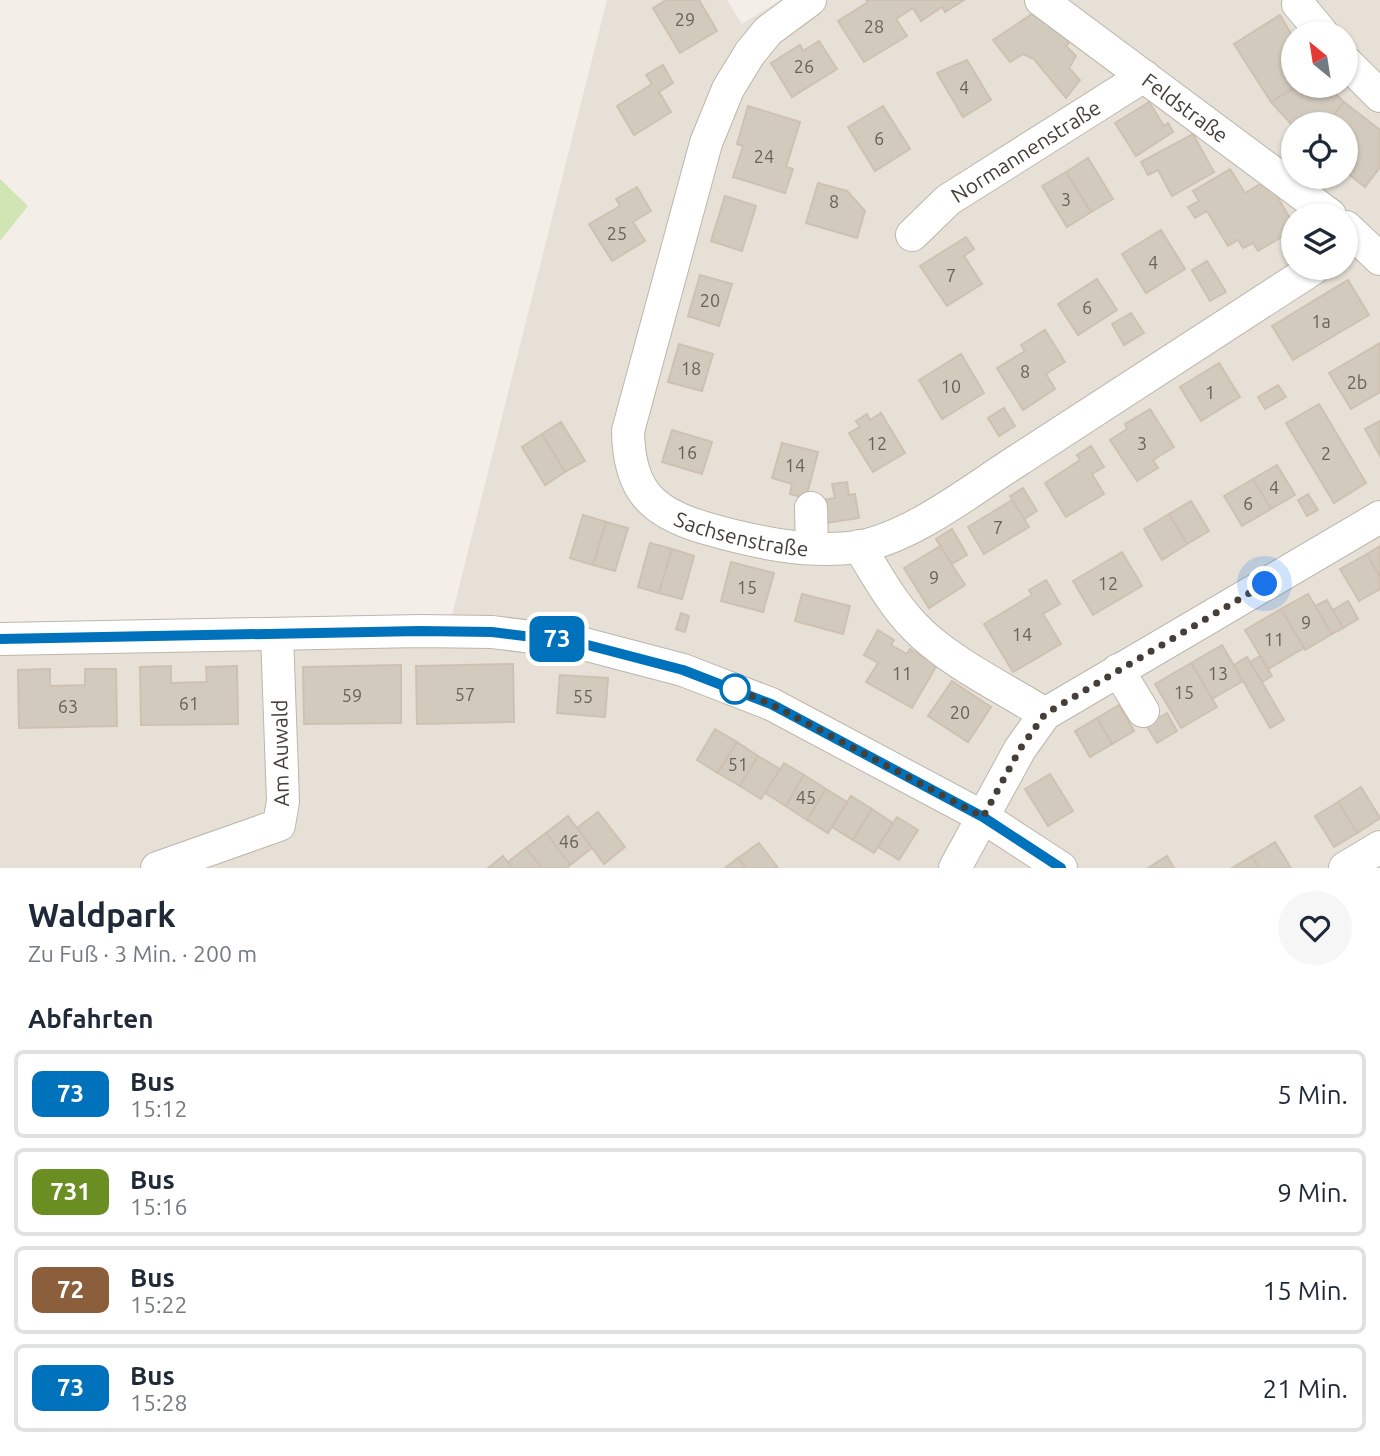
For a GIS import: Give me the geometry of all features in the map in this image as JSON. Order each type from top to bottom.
[{"type":"street","name":"Sachsenstraße","points":[[810,0],[768,31],[750,53],[728,89],[705,143],[628,431],[629,457],[636,481],[647,498],[664,512],[724,533],[812,548],[859,546],[891,536],[959,498],[1295,280]]},
{"type":"street","name":"Feldstraße","points":[[1041,0],[1314,203]]},
{"type":"street","points":[[1298,4],[1312,21]]},
{"type":"street","points":[[1358,74],[1380,96]]},
{"type":"street","name":"Normannenstraße","points":[[912,235],[948,201],[1144,76]]},
{"type":"street","points":[[811,508],[812,548]]},
{"type":"street","points":[[955,868],[1020,749],[1045,714],[1380,517]]},
{"type":"street","points":[[859,546],[884,588],[916,628],[959,660],[1045,714]]},
{"type":"street","points":[[0,639],[90,635],[492,632],[540,636],[625,653],[683,670],[771,704],[983,817],[1061,868]]},
{"type":"street","name":"Am Auwald","points":[[157,868],[279,825],[283,801],[277,635]]},
{"type":"street","points":[[1118,670],[1143,711]]},
{"type":"street","points":[[1345,868],[1380,847]]},
{"type":"shaded area","points":[[607,0],[727,0],[742,24],[781,0],[1380,0],[1380,868],[0,868],[0,640],[420,633],[452,615]]},
{"type":"green space","points":[[0,179],[28,206],[0,241]]},
{"type":"building","points":[[666,0],[699,0],[717,31],[680,53],[653,8]]},
{"type":"building","points":[[866,0],[964,0],[945,12],[942,7],[921,21],[913,8],[896,19],[907,36],[864,62],[838,21],[868,2]]},
{"type":"building","points":[[1032,14],[1061,29],[1072,39],[1066,46],[1076,56],[1069,68],[1080,80],[1066,98],[1034,59],[1023,54],[1010,62],[993,40]]},
{"type":"building","points":[[1280,15],[1284,21],[1281,21],[1281,96],[1271,102],[1234,44]]},
{"type":"building","points":[[819,41],[837,69],[792,97],[771,63],[800,45],[803,51]]},
{"type":"building","points":[[967,60],[991,100],[963,117],[937,73]]},
{"type":"building","points":[[663,65],[673,83],[659,92],[671,112],[634,135],[617,106],[652,84],[646,75]]},
{"type":"building","points":[[1281,96],[1281,98],[1340,98],[1344,102],[1336,112],[1281,113],[1271,102]]},
{"type":"building","points":[[1149,102],[1164,126],[1168,123],[1173,132],[1136,156],[1115,123]]},
{"type":"building","points":[[1344,102],[1357,112],[1336,112]]},
{"type":"building","points":[[748,106],[800,122],[786,167],[793,169],[785,193],[733,177],[743,146],[737,144]]},
{"type":"building","points":[[883,106],[910,149],[875,171],[848,127]]},
{"type":"building","points":[[1358,113],[1380,130],[1380,167],[1365,187],[1358,181]]},
{"type":"building","points":[[1193,134],[1214,172],[1172,196],[1158,170],[1148,175],[1141,162]]},
{"type":"building","points":[[1088,158],[1113,199],[1091,212],[1066,172]]},
{"type":"building","points":[[1230,169],[1245,193],[1267,180],[1281,203],[1281,237],[1258,251],[1253,243],[1243,248],[1238,240],[1228,246],[1207,211],[1195,218],[1188,207],[1199,201],[1193,191]]},
{"type":"building","points":[[1066,172],[1091,212],[1067,227],[1042,186]]},
{"type":"building","points":[[818,183],[847,191],[865,211],[857,238],[806,223]]},
{"type":"building","points":[[637,187],[651,211],[633,222],[645,241],[612,261],[589,224],[620,206],[616,199]]},
{"type":"building","points":[[725,196],[756,206],[742,251],[711,241]]},
{"type":"building","points":[[1161,230],[1185,269],[1146,293],[1122,254]]},
{"type":"building","points":[[966,237],[974,249],[964,256],[982,284],[947,306],[920,266]]},
{"type":"building","points":[[1207,261],[1226,292],[1210,301],[1192,270]]},
{"type":"building","points":[[700,275],[732,284],[719,326],[688,316]]},
{"type":"building","points":[[1097,279],[1117,310],[1078,335],[1058,304]]},
{"type":"building","points":[[1348,280],[1369,315],[1293,360],[1272,326]]},
{"type":"building","points":[[1131,313],[1144,333],[1124,345],[1112,324]]},
{"type":"building","points":[[1045,330],[1065,362],[1046,374],[1055,389],[1023,410],[997,368],[1025,351],[1021,345]]},
{"type":"building","points":[[1380,343],[1380,392],[1351,409],[1329,373]]},
{"type":"building","points":[[679,344],[713,354],[702,391],[668,382]]},
{"type":"building","points":[[961,354],[984,393],[942,419],[919,380]]},
{"type":"building","points":[[1219,363],[1240,397],[1201,421],[1180,387]]},
{"type":"building","points":[[1278,385],[1286,397],[1265,409],[1258,397]]},
{"type":"building","points":[[1319,404],[1366,483],[1334,503],[1286,423]]},
{"type":"building","points":[[1004,408],[1015,426],[999,436],[988,418]]},
{"type":"building","points":[[1150,409],[1174,447],[1153,460],[1158,468],[1137,481],[1110,440],[1127,429],[1125,424]]},
{"type":"building","points":[[881,413],[905,453],[873,472],[849,433],[860,427],[856,421],[867,414],[870,420]]},
{"type":"building","points":[[1380,421],[1380,456],[1365,429]]},
{"type":"building","points":[[561,422],[585,461],[565,472],[542,434]]},
{"type":"building","points":[[672,430],[712,442],[702,474],[662,462]]},
{"type":"building","points":[[542,434],[565,472],[545,485],[522,447]]},
{"type":"building","points":[[782,443],[818,452],[806,498],[790,494],[792,484],[772,478]]},
{"type":"building","points":[[1091,446],[1104,467],[1092,474],[1104,494],[1066,517],[1045,483],[1080,460],[1077,455]]},
{"type":"building","points":[[1277,465],[1295,495],[1271,509],[1253,479]]},
{"type":"building","points":[[1253,479],[1271,509],[1242,526],[1224,496]]},
{"type":"building","points":[[847,482],[849,495],[855,494],[859,518],[819,524],[816,501],[835,498],[832,484]]},
{"type":"building","points":[[1023,488],[1037,511],[1024,519],[1010,496]]},
{"type":"building","points":[[1308,494],[1318,510],[1307,516],[1298,500]]},
{"type":"building","points":[[1012,500],[1029,527],[984,554],[968,527]]},
{"type":"building","points":[[1191,501],[1209,531],[1187,544],[1169,514]]},
{"type":"building","points":[[1169,514],[1187,544],[1162,560],[1144,529]]},
{"type":"building","points":[[583,515],[606,522],[593,565],[570,558]]},
{"type":"building","points":[[606,522],[628,528],[615,571],[593,565]]},
{"type":"building","points":[[952,529],[967,555],[952,564],[936,539]]},
{"type":"building","points":[[650,543],[672,549],[659,593],[638,587]]},
{"type":"building","points":[[940,546],[965,585],[929,608],[904,568]]},
{"type":"building","points":[[1380,546],[1380,577],[1367,554]]},
{"type":"building","points":[[672,549],[694,556],[682,599],[659,593]]},
{"type":"building","points":[[1122,552],[1142,586],[1093,615],[1073,581]]},
{"type":"building","points":[[1367,554],[1380,577],[1380,589],[1359,601],[1340,569]]},
{"type":"building","points":[[731,562],[774,573],[763,612],[721,601]]},
{"type":"building","points":[[1046,580],[1060,604],[1043,614],[1061,644],[1013,672],[984,624],[1032,595],[1029,590]]},
{"type":"building","points":[[802,594],[850,606],[843,634],[795,621]]},
{"type":"building","points":[[1308,594],[1332,634],[1305,650],[1281,609]]},
{"type":"building","points":[[1327,600],[1343,628],[1332,634],[1315,606]]},
{"type":"building","points":[[1348,601],[1358,619],[1343,628],[1333,610]]},
{"type":"building","points":[[1281,609],[1304,648],[1268,669],[1245,630]]},
{"type":"building","points":[[681,613],[689,616],[685,632],[676,629]]},
{"type":"building","points":[[878,630],[894,640],[891,645],[907,654],[910,649],[937,665],[912,708],[866,682],[878,663],[864,655]]},
{"type":"building","points":[[1222,645],[1243,681],[1212,699],[1191,663]]},
{"type":"building","points":[[1260,656],[1272,676],[1262,682],[1250,662]]},
{"type":"building","points":[[1247,657],[1284,720],[1270,728],[1234,665]]},
{"type":"building","points":[[1191,663],[1217,707],[1181,728],[1155,684]]},
{"type":"building","points":[[513,664],[514,722],[417,724],[416,666]]},
{"type":"building","points":[[401,665],[401,723],[304,724],[303,667]]},
{"type":"building","points":[[171,666],[171,683],[207,682],[206,667],[237,666],[238,724],[141,725],[140,667]]},
{"type":"building","points":[[50,669],[50,686],[85,685],[85,669],[116,669],[117,726],[19,728],[18,670]]},
{"type":"building","points":[[560,675],[608,678],[605,717],[557,713]]},
{"type":"building","points":[[952,681],[991,707],[968,742],[928,716]]},
{"type":"building","points":[[1119,705],[1134,731],[1112,744],[1097,718]]},
{"type":"building","points":[[1167,713],[1177,731],[1157,743],[1146,725]]},
{"type":"building","points":[[1097,718],[1112,744],[1090,757],[1075,731]]},
{"type":"building","points":[[715,729],[737,742],[718,773],[697,760]]},
{"type":"building","points":[[737,742],[758,756],[740,786],[718,773]]},
{"type":"building","points":[[758,756],[780,769],[761,799],[740,786]]},
{"type":"building","points":[[784,763],[804,775],[786,806],[765,793]]},
{"type":"building","points":[[1050,774],[1073,811],[1048,826],[1025,789]]},
{"type":"building","points":[[804,775],[826,789],[807,820],[786,806]]},
{"type":"building","points":[[1361,787],[1380,818],[1357,833],[1338,802]]},
{"type":"building","points":[[826,789],[847,802],[828,833],[807,820]]},
{"type":"building","points":[[851,796],[872,809],[853,840],[832,827]]},
{"type":"building","points":[[1338,802],[1357,833],[1334,847],[1315,816]]},
{"type":"building","points":[[872,809],[893,823],[874,853],[853,840]]},
{"type":"building","points":[[598,812],[625,847],[604,864],[577,828]]},
{"type":"building","points":[[568,816],[592,848],[570,865],[546,833]]},
{"type":"building","points":[[897,817],[918,830],[899,860],[878,847]]},
{"type":"building","points":[[546,833],[570,865],[567,868],[542,868],[526,848]]},
{"type":"building","points":[[1275,842],[1291,868],[1259,868],[1252,856]]},
{"type":"building","points":[[759,843],[778,868],[746,868],[738,858]]},
{"type":"building","points":[[526,848],[542,868],[512,868],[508,862]]},
{"type":"building","points":[[503,856],[512,868],[488,868]]},
{"type":"building","points":[[1167,856],[1174,868],[1148,868]]},
{"type":"building","points":[[1252,856],[1259,868],[1232,868]]},
{"type":"building","points":[[738,858],[746,868],[725,868]]},
{"type":"bus line","name":"73","points":[[0,639],[90,635],[277,635],[420,631],[492,632],[580,643],[683,670],[771,704],[983,817],[1061,868]]},
{"type":"route","points":[[735,689],[732,688],[771,704],[983,817],[1020,749],[1045,714],[1265,584]]}]
